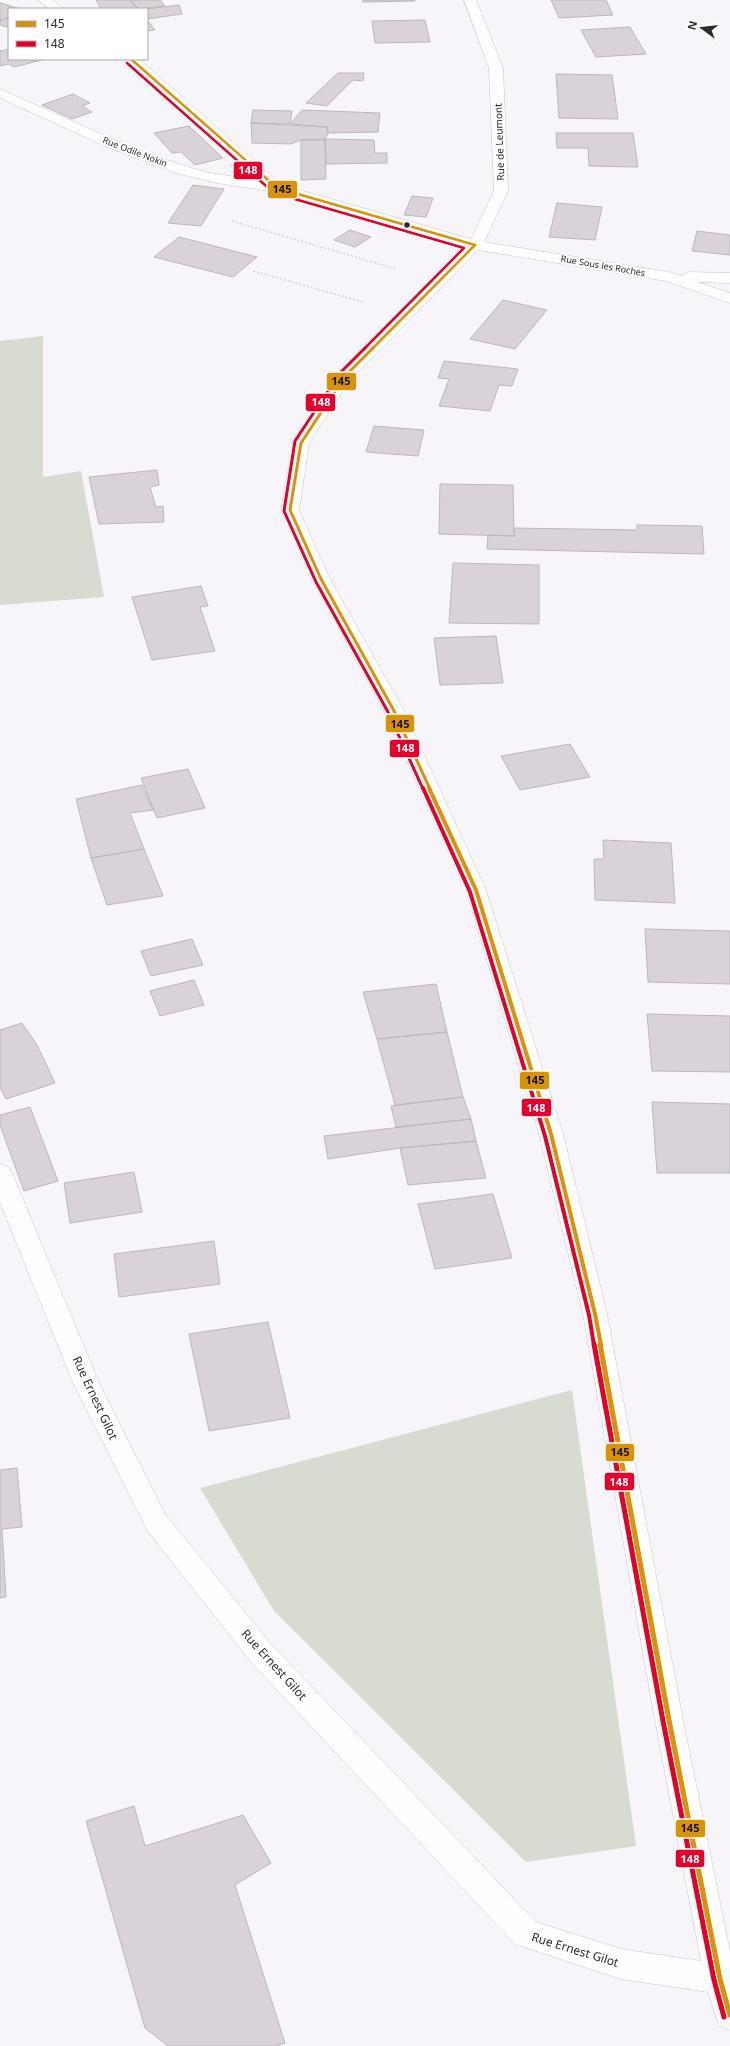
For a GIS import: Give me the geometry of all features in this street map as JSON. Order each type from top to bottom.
[{"type":"street","points":[[44,0],[56,8]]},
{"type":"street","name":"Rue de Leumont","points":[[470,0],[496,68],[501,191],[475,245],[346,376],[301,444],[290,510],[321,579],[393,709],[476,890],[551,1134],[595,1314],[667,1713],[720,1979],[730,2016]]},
{"type":"street","points":[[132,60],[277,188]]},
{"type":"street","name":"Rue Odile Nokin","points":[[0,93],[111,143],[182,170],[206,176],[277,188],[475,245]]},
{"type":"street","name":"Rue Sous les Roches","points":[[475,245],[669,277],[730,298]]},
{"type":"street","points":[[669,277],[730,278]]},
{"type":"street","name":"Rue Ernest Gilot","points":[[0,1174],[86,1383],[156,1522],[260,1652],[526,1934],[621,1964],[720,1979]]},
{"type":"path","points":[[225,219],[439,281]]},
{"type":"path","points":[[254,271],[405,315]]},
{"type":"shaded area","points":[[43,336],[43,477],[81,471],[104,597],[0,605],[0,341]]},
{"type":"shaded area","points":[[572,1390],[636,1846],[526,1862],[274,1611],[200,1488]]},
{"type":"building","points":[[96,0],[130,0],[137,8],[100,8]]},
{"type":"building","points":[[130,0],[160,0],[165,6],[147,8],[137,8]]},
{"type":"building","points":[[363,0],[415,0],[415,1],[363,2]]},
{"type":"building","points":[[551,0],[606,0],[613,15],[559,18]]},
{"type":"building","points":[[0,3],[17,8],[8,8],[8,17],[0,21]]},
{"type":"building","points":[[179,5],[182,14],[148,19],[148,9]]},
{"type":"building","points":[[8,17],[8,26],[6,27],[0,25],[0,21]]},
{"type":"building","points":[[425,20],[430,42],[375,43],[372,21]]},
{"type":"building","points":[[148,21],[155,30],[148,31]]},
{"type":"building","points":[[630,27],[646,54],[596,57],[581,30]]},
{"type":"building","points":[[8,49],[8,60],[42,60],[14,67],[9,64],[0,66],[0,51]]},
{"type":"building","points":[[338,73],[364,73],[363,81],[353,80],[327,106],[306,103]]},
{"type":"building","points":[[556,74],[612,75],[618,119],[559,118]]},
{"type":"building","points":[[73,94],[90,103],[82,106],[92,112],[72,119],[42,105]]},
{"type":"building","points":[[253,110],[292,111],[290,124],[251,123]]},
{"type":"building","points":[[302,110],[380,113],[378,132],[328,133],[327,127],[290,124]]},
{"type":"building","points":[[251,123],[327,127],[328,133],[325,139],[301,140],[291,144],[252,143]]},
{"type":"building","points":[[189,126],[223,158],[195,165],[181,152],[172,153],[154,133]]},
{"type":"building","points":[[556,133],[633,133],[638,167],[589,166],[588,148],[557,148]]},
{"type":"building","points":[[325,139],[374,140],[375,153],[387,153],[387,163],[326,164]]},
{"type":"building","points":[[301,140],[325,140],[326,179],[301,180]]},
{"type":"building","points":[[193,185],[224,189],[201,226],[168,223]]},
{"type":"building","points":[[412,196],[433,198],[426,217],[404,215]]},
{"type":"building","points":[[557,203],[602,207],[595,240],[549,237]]},
{"type":"building","points":[[350,230],[371,237],[355,247],[334,240]]},
{"type":"building","points":[[697,231],[730,235],[730,255],[692,251]]},
{"type":"building","points":[[179,237],[257,257],[233,277],[154,257]]},
{"type":"building","points":[[503,300],[547,310],[515,349],[470,339]]},
{"type":"building","points":[[444,361],[518,369],[512,386],[499,385],[490,411],[439,406],[449,379],[438,378]]},
{"type":"building","points":[[374,426],[424,430],[418,456],[366,452]]},
{"type":"building","points":[[157,470],[159,485],[150,487],[156,507],[163,506],[164,522],[99,524],[89,477]]},
{"type":"building","points":[[440,484],[513,485],[514,536],[439,534]]},
{"type":"building","points":[[637,525],[702,526],[704,554],[487,549],[488,535],[514,536],[514,528],[637,530]]},
{"type":"building","points":[[453,563],[539,565],[539,624],[449,623]]},
{"type":"building","points":[[201,586],[208,606],[200,607],[215,651],[152,660],[132,597]]},
{"type":"building","points":[[496,636],[503,683],[440,685],[434,638]]},
{"type":"building","points":[[570,744],[590,777],[520,790],[501,756]]},
{"type":"building","points":[[188,769],[205,808],[157,818],[141,778]]},
{"type":"building","points":[[142,785],[153,810],[130,813],[144,849],[91,858],[76,799]]},
{"type":"building","points":[[603,840],[671,843],[675,903],[595,900],[594,859],[604,859]]},
{"type":"building","points":[[144,849],[163,896],[107,905],[91,858]]},
{"type":"building","points":[[645,929],[730,931],[730,984],[648,982]]},
{"type":"building","points":[[192,939],[203,965],[151,976],[141,951]]},
{"type":"building","points":[[194,980],[204,1005],[160,1016],[150,991]]},
{"type":"building","points":[[436,984],[447,1032],[377,1039],[363,992]]},
{"type":"building","points":[[647,1014],[730,1016],[730,1072],[652,1071]]},
{"type":"building","points":[[22,1023],[37,1045],[55,1083],[6,1099],[0,1087],[0,1030]]},
{"type":"building","points":[[447,1032],[463,1097],[395,1105],[377,1039]]},
{"type":"building","points":[[463,1097],[471,1119],[396,1127],[391,1106]]},
{"type":"building","points":[[652,1102],[730,1104],[730,1173],[657,1173]]},
{"type":"building","points":[[30,1107],[58,1181],[24,1191],[0,1125],[0,1115]]},
{"type":"building","points":[[471,1119],[476,1141],[400,1148],[328,1159],[324,1136]]},
{"type":"building","points":[[476,1141],[486,1178],[408,1185],[400,1148]]},
{"type":"building","points":[[134,1172],[142,1212],[70,1223],[64,1183]]},
{"type":"building","points":[[493,1194],[512,1258],[435,1269],[418,1204]]},
{"type":"building","points":[[214,1241],[220,1284],[119,1297],[114,1254]]},
{"type":"building","points":[[268,1322],[290,1418],[209,1431],[189,1334]]},
{"type":"building","points":[[17,1468],[22,1527],[2,1529],[6,1597],[0,1598],[0,1470]]},
{"type":"building","points":[[134,1806],[145,1846],[243,1815],[271,1863],[235,1885],[285,2043],[276,2046],[168,2046],[145,2028],[86,1821]]},
{"type":"transit line","name":"145","points":[[132,60],[277,188],[475,245]]},
{"type":"transit line","name":"148","points":[[127,63],[274,193],[464,248],[340,373],[295,441],[284,511],[316,582],[388,712],[470,892],[545,1136],[589,1315],[663,1721],[714,1980],[724,2017]]},
{"type":"transit line","name":"145","points":[[475,245],[345,376],[301,443],[290,510],[321,579],[393,709],[476,890],[551,1134],[595,1314],[669,1720],[720,1979],[730,2015]]}]
